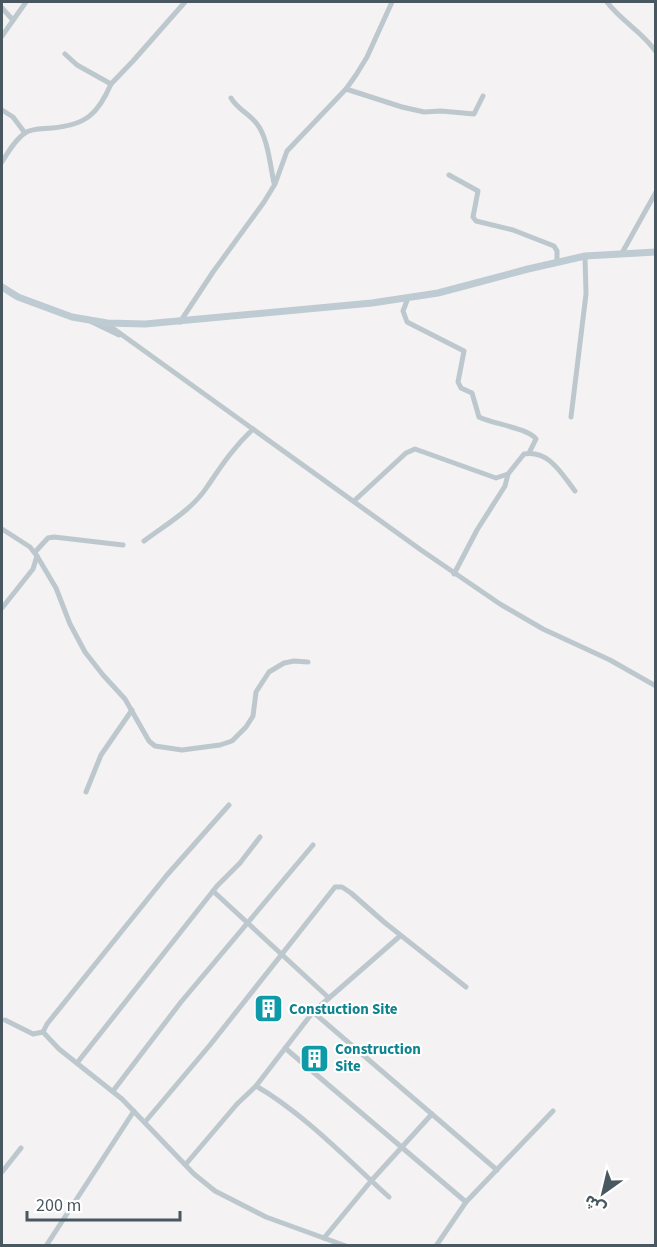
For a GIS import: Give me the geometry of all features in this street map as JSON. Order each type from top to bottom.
[{"type":"street","points":[[2,36],[26,2]]},
{"type":"street","points":[[2,162],[13,145],[25,133],[59,127],[82,120],[95,113],[111,84],[185,2]]},
{"type":"street","points":[[180,322],[264,202],[275,184],[286,151],[346,89],[367,57],[392,2]]},
{"type":"street","points":[[607,2],[656,52]]},
{"type":"street","points":[[2,9],[13,20]]},
{"type":"street","points":[[65,54],[77,65],[111,84]]},
{"type":"street","points":[[346,89],[424,112],[474,114],[483,96]]},
{"type":"street","points":[[231,98],[241,111],[256,122],[262,132],[275,184]]},
{"type":"street","points":[[2,110],[13,117],[25,133]]},
{"type":"street","points":[[449,175],[478,191],[472,217],[476,221],[513,230],[554,246],[557,262]]},
{"type":"street","points":[[622,253],[656,192]]},
{"type":"street","points":[[2,287],[18,297],[55,312],[89,320],[106,323],[180,322],[408,298],[438,293],[585,256],[656,252]]},
{"type":"street","points":[[571,417],[586,294],[585,256]]},
{"type":"street","points":[[408,298],[403,311],[408,322],[464,351],[458,382],[462,388],[472,393],[479,417],[531,433],[536,439],[529,453]]},
{"type":"street","points":[[89,320],[123,336]]},
{"type":"street","points":[[106,323],[454,574],[534,624],[610,660],[656,686]]},
{"type":"street","points":[[144,542],[193,503],[207,488],[236,445],[253,429]]},
{"type":"street","points":[[354,501],[406,453],[415,449],[496,478],[508,474]]},
{"type":"street","points":[[454,574],[477,530],[505,486],[508,474],[524,454],[546,457],[575,490]]},
{"type":"street","points":[[2,529],[23,542],[36,554],[56,588],[70,624],[85,652],[125,699],[149,741],[159,748],[182,750],[227,743],[246,727],[254,713],[256,692],[269,672],[284,663],[308,662]]},
{"type":"street","points":[[2,608],[33,569],[36,554],[48,538],[123,545]]},
{"type":"street","points":[[86,792],[101,755],[132,710]]},
{"type":"street","points":[[43,1032],[47,1024],[168,874],[229,805]]},
{"type":"street","points":[[77,1063],[213,891],[240,863],[260,837]]},
{"type":"street","points":[[113,1092],[181,1002],[313,845]]},
{"type":"street","points":[[145,1122],[210,1045],[335,887],[342,887],[351,892],[400,936],[466,987]]},
{"type":"street","points":[[213,891],[329,998]]},
{"type":"street","points":[[186,1164],[237,1104],[256,1086],[313,1012],[400,936]]},
{"type":"street","points":[[313,1012],[497,1170]]},
{"type":"street","points":[[5,1020],[33,1034],[43,1032]]},
{"type":"street","points":[[43,1032],[59,1049],[134,1111],[209,1187],[231,1201],[266,1217],[346,1245]]},
{"type":"street","points":[[285,1048],[466,1202]]},
{"type":"street","points":[[256,1086],[285,1105],[389,1197]]},
{"type":"street","points":[[46,1245],[134,1111]]},
{"type":"street","points":[[436,1245],[466,1202],[553,1111]]},
{"type":"street","points":[[324,1238],[371,1181],[432,1114]]},
{"type":"street","points":[[2,1172],[21,1148]]},
{"type":"place","name":"Constuction Site","points":[[268,1009]]},
{"type":"place","name":"Construction Site","points":[[314,1058]]}]
